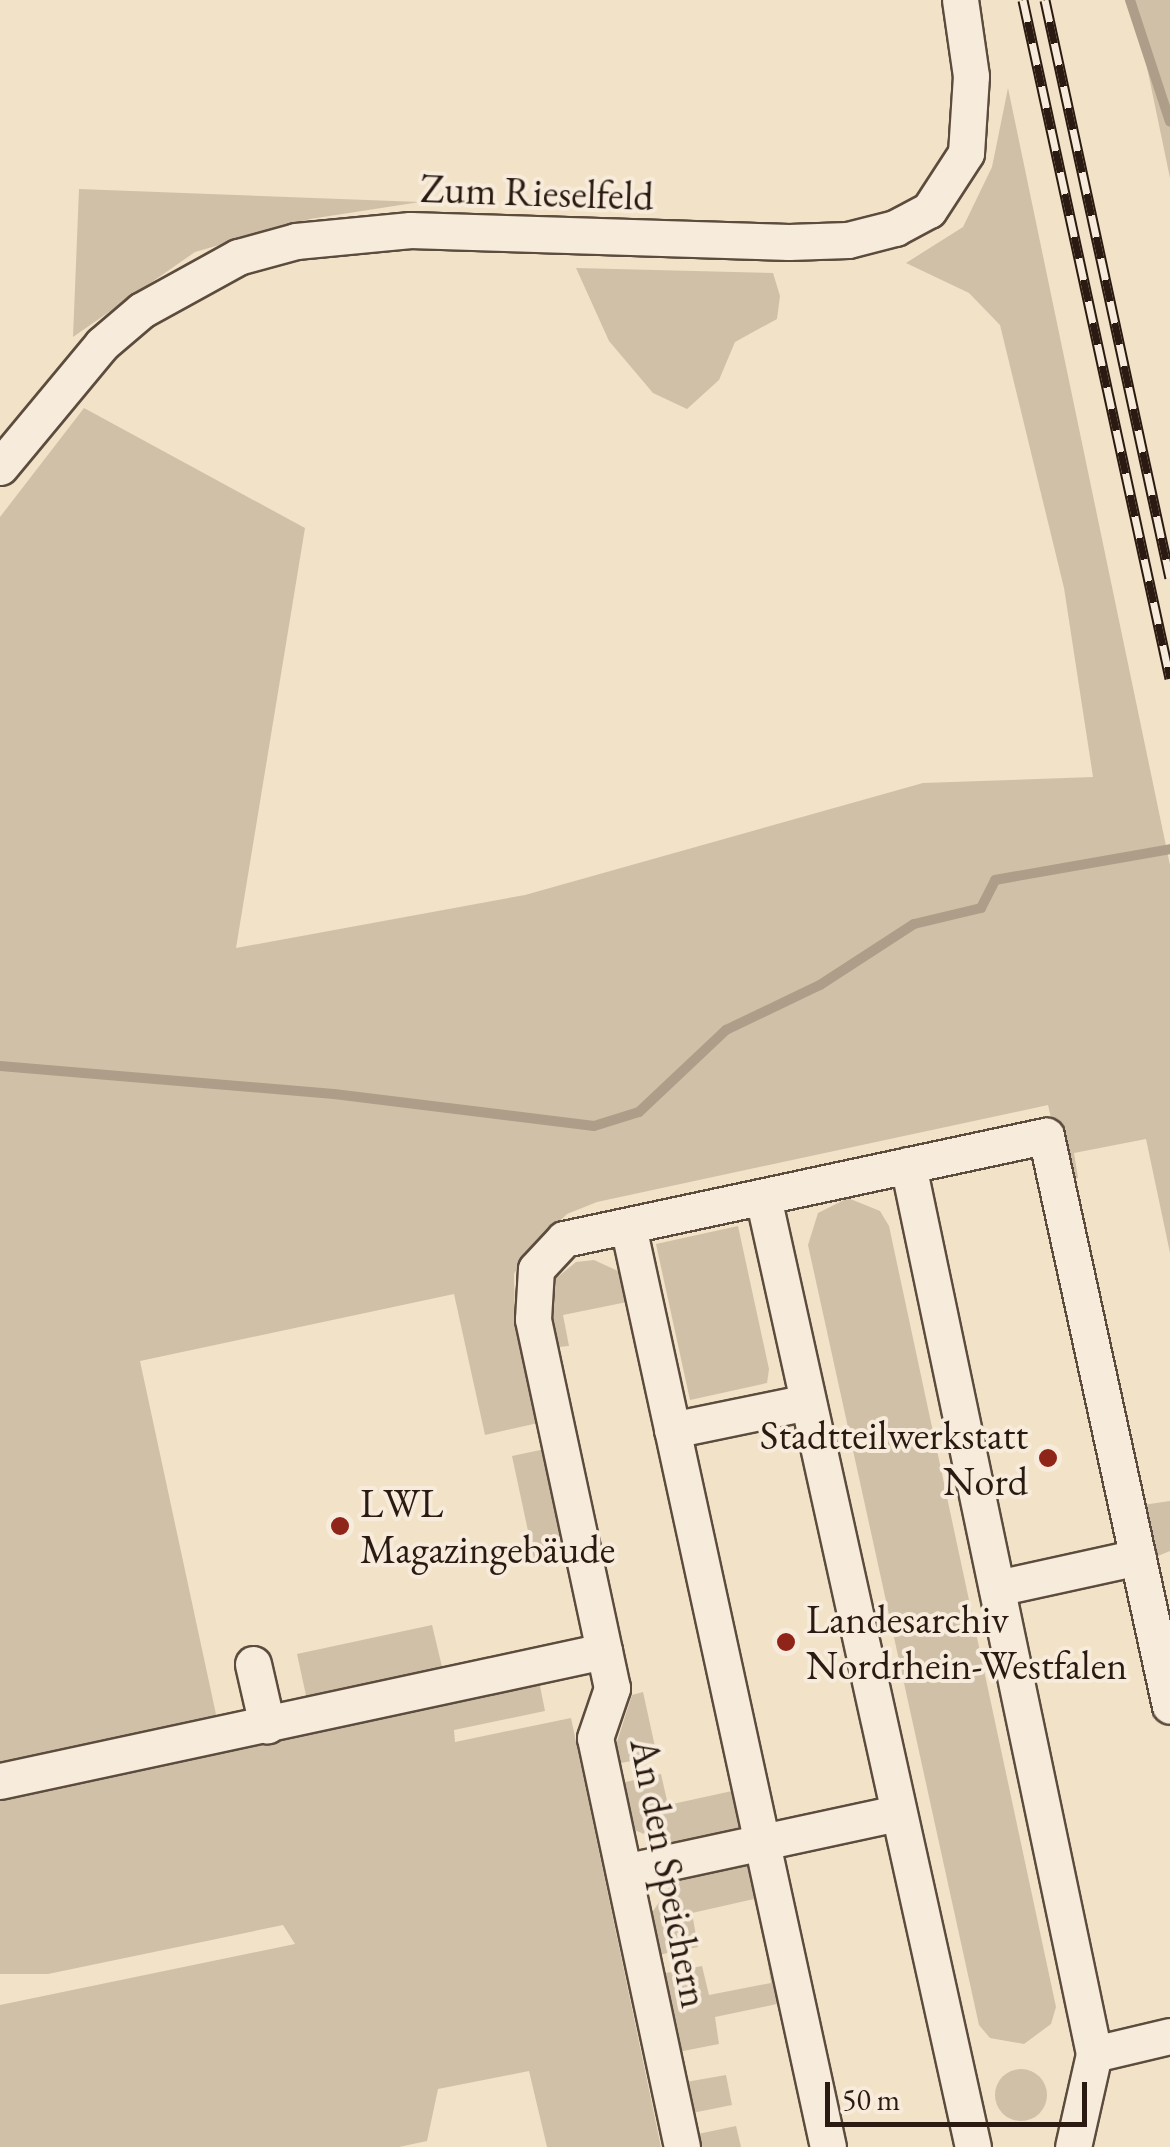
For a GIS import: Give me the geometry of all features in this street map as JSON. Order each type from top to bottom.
[{"type":"street","name":"Zum Rieselfeld","points":[[0,467],[102,344],[142,310],[238,256],[296,241],[410,230],[789,242],[848,240],[895,228],[929,210],[966,153],[971,76],[960,0]]},
{"type":"street","name":"An den Speichern","points":[[682,2147],[595,1738],[612,1688],[530,1293],[536,1269],[564,1239],[1046,1136],[1170,1706]]},
{"type":"street","points":[[908,1166],[1094,2054],[1073,2147]]},
{"type":"street","points":[[764,1196],[896,1812],[973,2147]]},
{"type":"street","points":[[628,1226],[828,2147]]},
{"type":"street","points":[[672,1430],[807,1402]]},
{"type":"street","points":[[997,1588],[1138,1557]]},
{"type":"street","points":[[0,1781],[604,1651]]},
{"type":"street","points":[[253,1664],[267,1725]]},
{"type":"street","points":[[624,1872],[896,1812]]},
{"type":"street","points":[[1094,2054],[1170,2036]]},
{"type":"shaded area","points":[[1133,0],[1170,0],[1170,178]]},
{"type":"shaded area","points":[[1008,88],[1170,865],[1170,1253],[1146,1139],[1074,1153],[1078,1178],[1065,1181],[1048,1105],[597,1202],[567,1214],[526,1253],[514,1274],[515,1321],[538,1423],[485,1435],[454,1294],[140,1361],[217,1719],[0,1766],[0,517],[84,408],[305,528],[236,948],[525,895],[923,783],[1093,777],[1064,588],[1000,325],[969,293],[906,263],[963,227],[992,167]]},
{"type":"shaded area","points":[[79,189],[420,202],[310,219],[195,252],[73,337]]},
{"type":"shaded area","points":[[576,268],[773,273],[780,296],[777,319],[735,342],[719,380],[687,409],[653,393],[609,341]]},
{"type":"shaded area","points":[[848,1198],[880,1211],[889,1226],[1056,2007],[1051,2024],[1024,2044],[990,2038],[979,2025],[808,1245],[818,1213]]},
{"type":"shaded area","points":[[738,1226],[769,1369],[767,1383],[690,1400],[656,1244]]},
{"type":"shaded area","points":[[594,1260],[618,1271],[627,1302],[563,1315],[569,1346],[558,1347],[551,1318],[554,1280],[576,1262]]},
{"type":"shaded area","points":[[545,1449],[567,1552],[534,1559],[512,1456]]},
{"type":"shaded area","points":[[1170,1501],[1170,1551],[1148,1560],[1136,1506]]},
{"type":"shaded area","points":[[432,1625],[443,1671],[307,1700],[297,1654]]},
{"type":"shaded area","points":[[539,1681],[545,1711],[454,1730],[455,1742],[571,1718],[661,2147],[547,2147],[529,2071],[438,2089],[427,2141],[399,2147],[0,2147],[0,2005],[295,1944],[283,1925],[48,1974],[0,1974],[0,1798]]},
{"type":"shaded area","points":[[643,1692],[657,1756],[616,1764],[614,1751],[632,1695]]},
{"type":"shaded area","points":[[729,1753],[745,1827],[667,1844],[630,1828],[621,1783],[661,1774],[668,1805],[732,1791],[725,1754]]},
{"type":"shaded area","points":[[752,1863],[769,1939],[763,1940],[754,1899],[692,1913],[698,1947],[658,1955],[649,1917],[675,1879]]},
{"type":"shaded area","points":[[770,1945],[789,2028],[783,2029],[777,2004],[715,2017],[719,2044],[678,2052],[661,1974],[702,1966],[709,1995],[771,1983],[765,1946]]},
{"type":"shaded area","points":[[1021,2069],[1040,2076],[1047,2095],[1040,2114],[1021,2121],[1002,2114],[995,2095],[1002,2076]]},
{"type":"shaded area","points":[[726,2075],[732,2105],[692,2113],[686,2082]]},
{"type":"shaded area","points":[[736,2126],[741,2147],[701,2147],[698,2134]]},
{"type":"waterway","points":[[1130,0],[1170,122]]},
{"type":"waterway","points":[[0,1066],[334,1094],[594,1126],[639,1112],[726,1030],[820,985],[914,924],[981,908],[995,880],[1170,849]]},
{"type":"railway","points":[[1023,0],[1170,678]]},
{"type":"railway","points":[[1045,0],[1170,578]]},
{"type":"place","name":"Stadtteilwerkstatt Nord","points":[[1048,1458]]},
{"type":"place","name":"LWL Magazingebäude","points":[[340,1526]]},
{"type":"place","name":"Landesarchiv Nordrhein-Westfalen","points":[[786,1642]]}]
